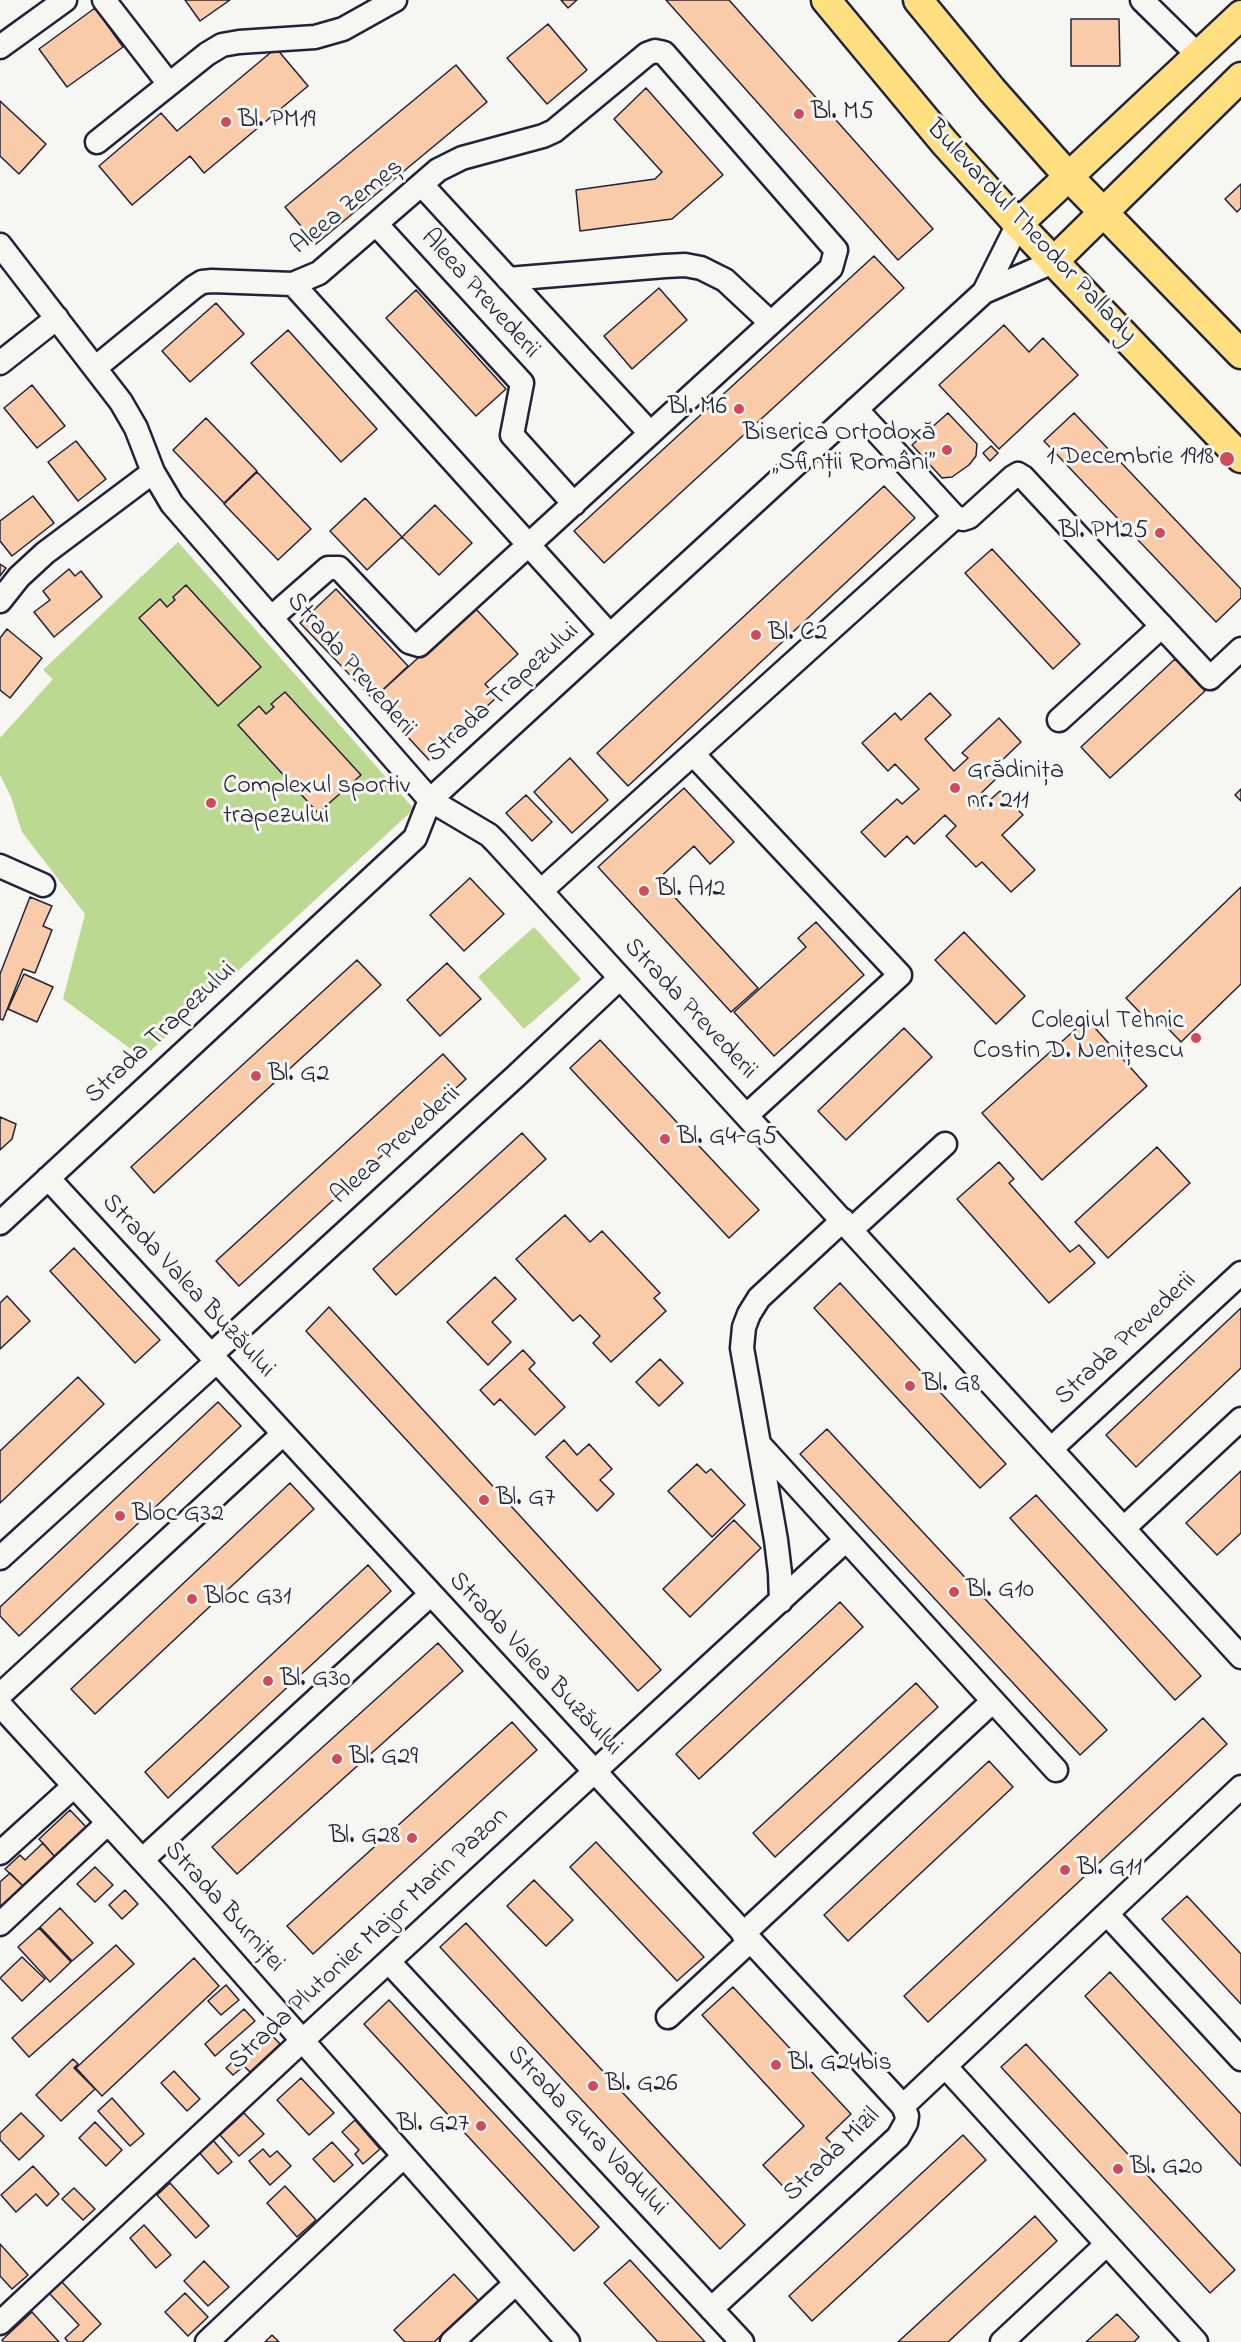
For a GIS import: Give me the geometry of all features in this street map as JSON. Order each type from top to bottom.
[{"type":"main road","name":"Bulevardul Theodor Pallady","points":[[826,0],[937,133],[1018,224],[1241,458]]},
{"type":"main road","points":[[918,0],[992,90],[1070,177],[1241,354]]},
{"type":"main road","points":[[1018,224],[1241,15]]},
{"type":"main road","points":[[1053,262],[1241,77]]},
{"type":"street","points":[[0,47],[65,0]]},
{"type":"street","points":[[104,0],[170,84]]},
{"type":"street","points":[[97,142],[207,54],[222,45],[315,37],[343,29],[395,0]]},
{"type":"street","points":[[1143,0],[1198,56]]},
{"type":"street","name":"Aleea Zemeș","points":[[95,368],[194,286],[202,282],[293,284],[319,273],[451,162],[554,131],[647,54],[655,51],[664,53],[836,250],[831,268],[771,323]]},
{"type":"street","points":[[422,185],[650,433]]},
{"type":"street","name":"Strada Trapezului","points":[[984,292],[1018,224]]},
{"type":"street","name":"Aleea Prevederii","points":[[377,225],[522,383],[513,435],[574,504]]},
{"type":"street","name":"Strada Prevederii","points":[[0,245],[121,402],[136,428],[153,472],[172,504],[430,800],[489,835],[542,890],[1241,1657]]},
{"type":"street","name":"Strada Trapezului","points":[[0,1223],[415,838],[430,800],[984,292],[1053,262]]},
{"type":"street","points":[[271,618],[328,568],[339,568],[409,642],[419,645],[771,323],[724,280],[693,266],[665,266],[508,279]]},
{"type":"street","points":[[293,284],[610,636]]},
{"type":"street","points":[[0,363],[57,318]]},
{"type":"street","points":[[856,409],[955,517],[963,519],[969,517],[1012,477],[1018,474],[1023,477],[1210,678],[1241,649]]},
{"type":"street","points":[[0,601],[19,578],[45,553],[153,472]]},
{"type":"street","points":[[542,890],[955,517]]},
{"type":"street","points":[[1059,720],[1162,626]]},
{"type":"street","name":"Strada Prevederii","points":[[693,754],[900,975],[747,1115]]},
{"type":"street","points":[[0,866],[43,885]]},
{"type":"street","name":"Aleea Prevederii","points":[[0,1558],[620,978]]},
{"type":"street","points":[[781,1601],[776,1540],[742,1348],[744,1327],[759,1298],[945,1144]]},
{"type":"street","name":"Strada Valea Buzăului","points":[[48,1178],[903,2106]]},
{"type":"street","name":"Strada Prevederii","points":[[1051,1449],[1241,1273]]},
{"type":"street","points":[[1124,1528],[1241,1419]]},
{"type":"street","points":[[0,1695],[284,1434]]},
{"type":"street","points":[[759,1444],[1056,1770]]},
{"type":"street","name":"Strada Plutonier Major Marin Pazon","points":[[0,2324],[303,2040],[846,1540]]},
{"type":"street","points":[[142,1860],[431,1594]]},
{"type":"street","points":[[668,2017],[747,1937],[993,1701]]},
{"type":"street","name":"Strada Burniței","points":[[0,1705],[303,2040],[568,2342]]},
{"type":"street","points":[[0,1853],[74,1786]]},
{"type":"street","name":"Strada Mizil","points":[[711,2309],[898,2137],[906,2123],[907,2116],[903,2106],[1241,1787]]},
{"type":"street","points":[[0,1924],[108,1823]]},
{"type":"street","points":[[1107,1914],[1241,2059]]},
{"type":"street","name":"Strada Gura Vadului","points":[[389,1962],[742,2342]]},
{"type":"street","points":[[945,2066],[1196,2342]]},
{"type":"street","points":[[207,2342],[404,2156]]},
{"type":"street","points":[[1002,2342],[1107,2244]]},
{"type":"street","points":[[452,2342],[516,2283]]},
{"type":"green space","name":"Complexul sportiv trapezului","points":[[178,542],[414,809],[143,1058],[63,999],[85,914],[22,832],[11,797],[0,775],[0,738],[53,679],[43,670]]},
{"type":"green space","points":[[534,927],[581,979],[524,1029],[478,977]]},
{"type":"building","points":[[185,0],[230,0],[200,21]]},
{"type":"building","points":[[561,0],[577,0],[568,8]]},
{"type":"building","name":"Bl. M5","points":[[666,0],[729,0],[933,229],[898,260]]},
{"type":"building","points":[[95,8],[123,47],[67,87],[39,49]]},
{"type":"building","points":[[1071,19],[1119,19],[1120,66],[1071,66]]},
{"type":"building","points":[[548,24],[587,70],[547,104],[507,58]]},
{"type":"building","name":"Bl. PM19","points":[[276,48],[308,86],[204,173],[190,156],[132,205],[99,166],[161,113],[177,131]]},
{"type":"building","points":[[456,65],[487,102],[316,244],[285,207]]},
{"type":"building","points":[[646,88],[723,175],[672,219],[580,231],[576,190],[655,179],[662,172],[614,119]]},
{"type":"building","points":[[0,101],[46,144],[19,174],[0,156]]},
{"type":"building","points":[[1241,184],[1241,208],[1237,212],[1225,199]]},
{"type":"building","name":"Bl. M6","points":[[874,256],[904,288],[604,563],[574,531]]},
{"type":"building","points":[[659,288],[687,320],[632,369],[604,336]]},
{"type":"building","points":[[416,290],[506,389],[476,416],[386,318]]},
{"type":"building","points":[[216,303],[244,334],[190,382],[162,351]]},
{"type":"building","points":[[1004,325],[1029,352],[1043,338],[1078,375],[999,449],[939,385]]},
{"type":"building","points":[[288,330],[377,429],[341,462],[251,363]]},
{"type":"building","points":[[32,385],[65,426],[37,448],[4,408]]},
{"type":"building","name":"Biserica Ortodoxă „Sfinții Români”","points":[[948,413],[977,444],[976,456],[969,465],[952,477],[942,478],[912,445]]},
{"type":"building","name":"Bl. PM25","points":[[1074,413],[1241,589],[1241,598],[1216,622],[1044,441]]},
{"type":"building","points":[[206,418],[257,471],[224,503],[173,450]]},
{"type":"building","points":[[76,441],[106,479],[78,501],[48,462]]},
{"type":"building","points":[[991,446],[998,453],[990,461],[983,453]]},
{"type":"building","points":[[257,472],[311,529],[278,560],[224,504]]},
{"type":"building","name":"Bl. C2","points":[[884,486],[915,518],[628,786],[597,753]]},
{"type":"building","points":[[33,496],[54,523],[12,556],[0,541],[0,521]]},
{"type":"building","points":[[365,498],[402,537],[367,570],[330,531]]},
{"type":"building","points":[[435,505],[472,543],[439,575],[402,537]]},
{"type":"building","points":[[992,549],[1080,644],[1053,669],[965,573]]},
{"type":"building","points":[[0,564],[6,568],[0,576]]},
{"type":"building","points":[[69,569],[75,576],[81,571],[102,597],[54,637],[34,612],[50,600],[43,591]]},
{"type":"building","points":[[186,585],[261,667],[218,706],[139,618],[160,599],[167,607],[175,600],[173,597]]},
{"type":"building","points":[[336,589],[408,666],[373,699],[300,623]]},
{"type":"building","points":[[474,607],[518,654],[485,684],[497,697],[429,760],[373,699]]},
{"type":"building","points":[[7,629],[42,658],[10,698],[0,690],[0,638]]},
{"type":"building","points":[[1175,659],[1205,691],[1110,778],[1081,747]]},
{"type":"building","points":[[285,692],[361,775],[318,813],[238,725],[259,706],[266,714],[274,707],[271,704]]},
{"type":"building","points":[[930,693],[951,715],[925,739],[954,771],[968,758],[962,753],[999,718],[1021,742],[992,770],[999,776],[973,801],[980,809],[1000,791],[1023,815],[1002,835],[1035,870],[1011,892],[982,862],[976,867],[946,836],[956,826],[945,815],[914,844],[907,836],[885,857],[861,832],[897,799],[902,804],[919,789],[895,764],[888,771],[862,743],[895,713],[901,720]]},
{"type":"building","points":[[570,758],[608,800],[572,833],[534,792]]},
{"type":"building","name":"Bl. A12","points":[[684,788],[734,842],[710,864],[694,846],[658,879],[758,988],[731,1012],[598,867]]},
{"type":"building","points":[[1241,789],[1241,801],[1235,795]]},
{"type":"building","points":[[526,795],[552,822],[532,841],[506,813]]},
{"type":"building","points":[[470,878],[504,914],[464,951],[430,915]]},
{"type":"building","points":[[1241,887],[1241,984],[1181,1042],[1159,1019],[1152,1025],[1126,998]]},
{"type":"building","points":[[30,897],[52,906],[43,926],[52,930],[35,973],[23,969],[3,1020],[0,1019],[0,974]]},
{"type":"building","points":[[816,922],[864,975],[774,1056],[734,1012],[806,947],[798,938]]},
{"type":"building","points":[[964,932],[1025,996],[996,1024],[935,960]]},
{"type":"building","name":"Bl. G2","points":[[357,960],[381,985],[154,1193],[131,1167]]},
{"type":"building","points":[[447,963],[481,999],[440,1036],[407,1000]]},
{"type":"building","points":[[24,974],[53,987],[37,1022],[8,1009]]},
{"type":"building","points":[[1087,1019],[1147,1086],[1042,1180],[982,1113]]},
{"type":"building","points":[[904,1028],[932,1057],[846,1140],[818,1111]]},
{"type":"building","name":"Bl. G4-G5","points":[[600,1040],[759,1210],[729,1238],[570,1068]]},
{"type":"building","points":[[443,1054],[466,1079],[239,1286],[216,1261]]},
{"type":"building","points":[[0,1117],[16,1124],[12,1139],[0,1150]]},
{"type":"building","points":[[522,1133],[546,1159],[396,1295],[373,1269]]},
{"type":"building","points":[[1157,1147],[1190,1183],[1108,1258],[1075,1222]]},
{"type":"building","points":[[999,1162],[1014,1179],[1009,1183],[1070,1252],[1079,1245],[1095,1263],[1049,1303],[957,1199]]},
{"type":"building","points":[[565,1215],[590,1242],[602,1231],[660,1293],[654,1298],[666,1311],[611,1362],[593,1343],[600,1336],[580,1315],[573,1321],[516,1259]]},
{"type":"building","points":[[74,1248],[160,1340],[135,1363],[50,1271]]},
{"type":"building","points":[[495,1277],[516,1299],[492,1322],[511,1342],[488,1365],[447,1322]]},
{"type":"building","name":"Bl. G8","points":[[840,1283],[1006,1464],[980,1488],[814,1308]]},
{"type":"building","points":[[7,1296],[30,1321],[0,1349],[0,1303]]},
{"type":"building","name":"Bl. G7","points":[[329,1307],[661,1670],[638,1691],[306,1331]]},
{"type":"building","points":[[1241,1308],[1241,1368],[1136,1467],[1106,1435]]},
{"type":"building","points":[[523,1350],[535,1363],[529,1369],[565,1407],[535,1435],[500,1399],[494,1405],[480,1390]]},
{"type":"building","points":[[660,1359],[683,1383],[659,1406],[636,1382]]},
{"type":"building","points":[[78,1377],[104,1404],[0,1503],[0,1451]]},
{"type":"building","name":"Bloc G32","points":[[218,1402],[241,1426],[19,1636],[0,1616],[0,1607]]},
{"type":"building","name":"Bl. G10","points":[[827,1429],[1107,1730],[1080,1755],[800,1454]]},
{"type":"building","points":[[564,1440],[577,1455],[589,1444],[612,1469],[600,1480],[614,1494],[597,1511],[546,1457]]},
{"type":"building","points":[[697,1464],[706,1473],[711,1469],[745,1505],[712,1537],[668,1491]]},
{"type":"building","points":[[1241,1471],[1241,1533],[1217,1555],[1186,1523]]},
{"type":"building","name":"Bloc G31","points":[[290,1483],[314,1509],[95,1714],[71,1689]]},
{"type":"building","points":[[1036,1495],[1201,1676],[1175,1700],[1010,1518]]},
{"type":"building","points":[[734,1520],[761,1548],[690,1617],[663,1589]]},
{"type":"building","name":"Bl. G30","points":[[368,1565],[391,1591],[168,1798],[145,1772]]},
{"type":"building","points":[[840,1602],[863,1627],[699,1779],[676,1754]]},
{"type":"building","name":"Bl. G29","points":[[438,1643],[463,1671],[237,1874],[212,1847]]},
{"type":"building","points":[[916,1683],[938,1707],[775,1857],[753,1833]]},
{"type":"building","name":"Bl. G11","points":[[1203,1718],[1227,1744],[928,2022],[904,1996]]},
{"type":"building","name":"Bl. G28","points":[[512,1722],[537,1750],[313,1954],[287,1926]]},
{"type":"building","points":[[989,1761],[1013,1787],[848,1941],[824,1915]]},
{"type":"building","points":[[70,1810],[87,1828],[55,1857],[39,1839]]},
{"type":"building","points":[[596,1842],[704,1957],[677,1981],[570,1867]]},
{"type":"building","points":[[43,1843],[55,1857],[24,1887],[5,1869],[20,1855],[25,1860]]},
{"type":"building","points":[[95,1867],[113,1885],[95,1902],[77,1884]]},
{"type":"building","points":[[10,1873],[24,1887],[2,1907],[0,1905],[0,1882]]},
{"type":"building","points":[[534,1880],[573,1920],[546,1946],[507,1906]]},
{"type":"building","points":[[125,1890],[138,1904],[122,1919],[109,1905]]},
{"type":"building","points":[[1187,1896],[1241,1954],[1241,2004],[1162,1919]]},
{"type":"building","points":[[60,1908],[93,1943],[72,1961],[40,1927]]},
{"type":"building","name":"Bl. G26","points":[[466,1923],[745,2225],[720,2249],[440,1947]]},
{"type":"building","points":[[39,1928],[71,1962],[50,1982],[18,1947]]},
{"type":"building","points":[[116,1945],[134,1964],[29,2057],[12,2038]]},
{"type":"building","points":[[22,1957],[45,1979],[22,2001],[0,1978]]},
{"type":"building","points":[[194,1958],[219,1986],[102,2096],[76,2068]]},
{"type":"building","points":[[1110,1972],[1241,2114],[1241,2166],[1085,1996]]},
{"type":"building","points":[[226,1985],[239,2000],[221,2015],[208,2001]]},
{"type":"building","name":"Bl. G24bis","points":[[733,1987],[851,2114],[826,2138],[841,2153],[793,2197],[763,2165],[804,2126],[702,2015]]},
{"type":"building","name":"Bl. G27","points":[[389,2000],[599,2227],[574,2251],[364,2024]]},
{"type":"building","points":[[244,2009],[255,2021],[215,2056],[205,2044]]},
{"type":"building","points":[[267,2030],[280,2044],[250,2072],[244,2066],[233,2075],[226,2068]]},
{"type":"building","name":"Bl. G20","points":[[1026,2044],[1235,2270],[1210,2293],[1001,2067]]},
{"type":"building","points":[[73,2059],[78,2064],[74,2068],[95,2089],[61,2121],[36,2095]]},
{"type":"building","points":[[174,2071],[200,2099],[187,2111],[161,2083]]},
{"type":"building","points":[[301,2078],[334,2113],[309,2135],[277,2100]]},
{"type":"building","points":[[112,2098],[144,2134],[130,2146],[98,2111]]},
{"type":"building","points":[[21,2113],[44,2136],[19,2160],[0,2140],[0,2133]]},
{"type":"building","points":[[244,2113],[264,2134],[239,2156],[220,2135]]},
{"type":"building","points":[[355,2120],[380,2149],[363,2164],[355,2154],[359,2150],[342,2132]]},
{"type":"building","points":[[95,2122],[122,2150],[106,2166],[79,2138]]},
{"type":"building","points":[[963,2135],[986,2160],[812,2321],[789,2296]]},
{"type":"building","points":[[211,2138],[232,2162],[218,2174],[197,2150]]},
{"type":"building","points":[[332,2142],[353,2165],[334,2182],[313,2159]]},
{"type":"building","points":[[263,2149],[270,2157],[277,2151],[291,2166],[270,2185],[249,2161]]},
{"type":"building","points":[[33,2166],[59,2194],[47,2206],[36,2194],[16,2212],[1,2195]]},
{"type":"building","points":[[170,2183],[209,2226],[196,2238],[157,2195]]},
{"type":"building","points":[[285,2186],[316,2220],[297,2237],[267,2203]]},
{"type":"building","points":[[74,2188],[95,2209],[83,2220],[62,2199]]},
{"type":"building","points":[[1035,2216],[1057,2241],[948,2342],[898,2342]]},
{"type":"building","points":[[144,2225],[171,2255],[156,2268],[130,2238]]},
{"type":"building","points":[[0,2244],[28,2275],[12,2289],[0,2276]]},
{"type":"building","points":[[630,2260],[705,2342],[658,2342],[604,2283]]},
{"type":"building","points":[[204,2261],[229,2287],[208,2306],[184,2281]]},
{"type":"building","points":[[454,2274],[479,2301],[434,2342],[405,2342],[394,2330]]},
{"type":"building","points":[[62,2282],[101,2324],[82,2342],[68,2342],[65,2338],[79,2325],[49,2293]]},
{"type":"building","points":[[185,2293],[208,2317],[188,2336],[165,2312]]},
{"type":"building","points":[[32,2312],[59,2342],[4,2342],[2,2340]]},
{"type":"building","points":[[1117,2314],[1139,2337],[1134,2342],[1086,2342]]},
{"type":"building","points":[[272,2335],[279,2342],[265,2342]]},
{"type":"place","name":"Bl. M5","points":[[799,114]]},
{"type":"place","name":"Bl. PM19","points":[[226,122]]},
{"type":"place","name":"Bl. M6","points":[[739,409]]},
{"type":"place","name":"Biserica Ortodoxă „Sfinții Români”","points":[[947,450]]},
{"type":"place","name":"1 Decembrie 1918","points":[[1227,459]]},
{"type":"place","name":"Bl. PM25","points":[[1160,533]]},
{"type":"place","name":"Bl. C2","points":[[756,635]]},
{"type":"place","name":"Grădinița nr. 211","points":[[955,788]]},
{"type":"place","name":"Complexul sportiv trapezului","points":[[211,803]]},
{"type":"place","name":"Bl. A12","points":[[644,891]]},
{"type":"place","name":"Colegiul Tehnic Costin D. Nenițescu","points":[[1196,1038]]},
{"type":"place","name":"Bl. G2","points":[[256,1076]]},
{"type":"place","name":"Bl. G4-G5","points":[[665,1139]]},
{"type":"place","name":"Bl. G8","points":[[910,1386]]},
{"type":"place","name":"Bl. G7","points":[[484,1500]]},
{"type":"place","name":"Bloc G32","points":[[120,1516]]},
{"type":"place","name":"Bl. G10","points":[[954,1592]]},
{"type":"place","name":"Bloc G31","points":[[192,1599]]},
{"type":"place","name":"Bl. G30","points":[[268,1681]]},
{"type":"place","name":"Bl. G29","points":[[337,1759]]},
{"type":"place","name":"Bl. G28","points":[[412,1838]]},
{"type":"place","name":"Bl. G11","points":[[1065,1870]]},
{"type":"place","name":"Bl. G24bis","points":[[776,2065]]},
{"type":"place","name":"Bl. G26","points":[[593,2086]]},
{"type":"place","name":"Bl. G27","points":[[481,2126]]},
{"type":"place","name":"Bl. G20","points":[[1118,2169]]}]
